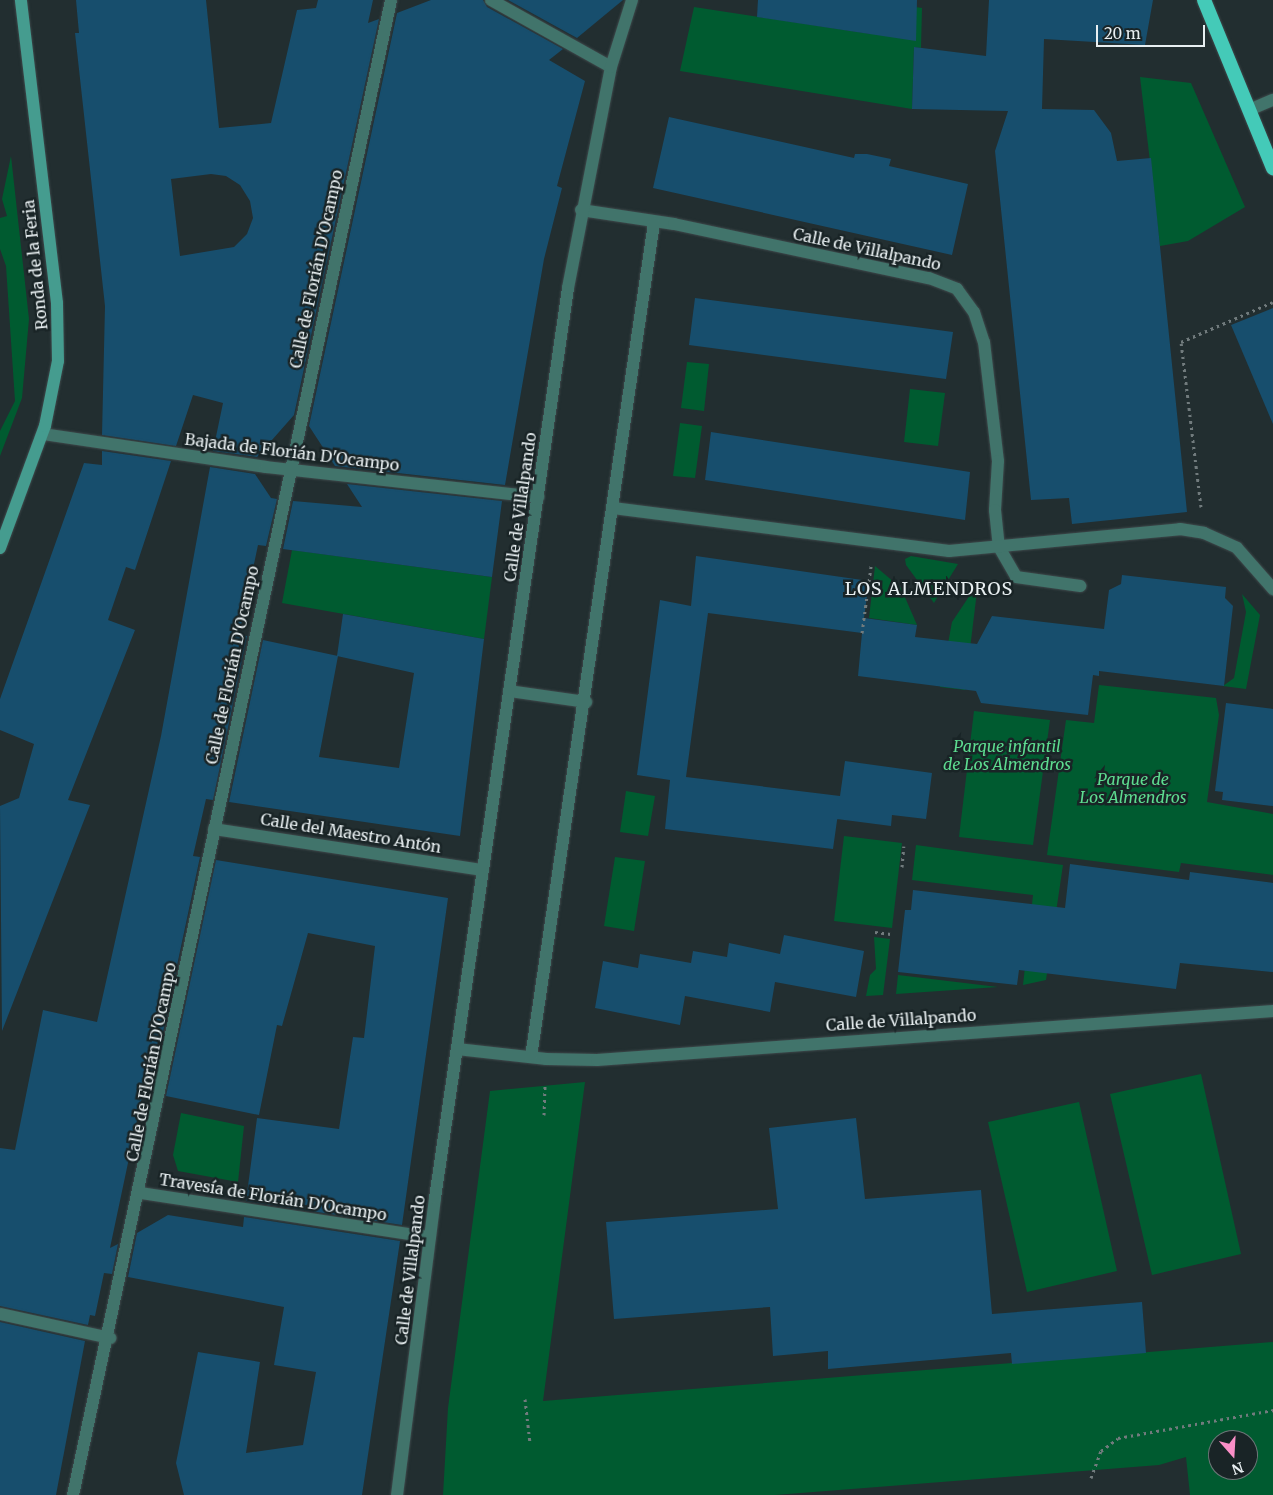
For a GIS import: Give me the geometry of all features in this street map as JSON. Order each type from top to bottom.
[{"type":"highway","points":[[1204,0],[1273,168]]},
{"type":"main road","name":"Ronda de la Feria","points":[[0,548],[42,434],[55,382],[58,318],[21,0]]},
{"type":"street","name":"Calle de Florián D'Ocampo","points":[[74,1495],[141,1193],[214,828],[391,0]]},
{"type":"street","points":[[491,0],[611,67]]},
{"type":"street","name":"Calle de Villalpando","points":[[397,1495],[430,1238],[482,870],[581,210],[611,67],[632,0]]},
{"type":"street","points":[[1249,110],[1273,100]]},
{"type":"street","name":"Calle de Villalpando","points":[[581,210],[929,278],[958,290],[974,312],[984,342],[998,461],[995,510],[999,547]]},
{"type":"street","points":[[531,1058],[586,702],[654,223]]},
{"type":"street","name":"Bajada de Florián D'Ocampo","points":[[42,434],[290,470],[538,497]]},
{"type":"street","points":[[613,508],[949,551],[1165,528],[1204,533],[1237,548],[1273,590]]},
{"type":"street","points":[[999,547],[1016,577],[1080,586]]},
{"type":"street","points":[[509,691],[586,702]]},
{"type":"street","name":"Calle del Maestro Antón","points":[[214,828],[482,870]]},
{"type":"street","name":"Calle de Villalpando","points":[[457,1048],[531,1058],[597,1060],[1273,1011]]},
{"type":"street","name":"Travesía de Florián D'Ocampo","points":[[141,1193],[430,1238]]},
{"type":"street","points":[[0,1314],[110,1338]]},
{"type":"path","points":[[1204,533],[1181,342],[1273,302]]},
{"type":"path","points":[[862,633],[873,542]]},
{"type":"path","points":[[902,867],[904,846]]},
{"type":"path","points":[[875,932],[890,934]]},
{"type":"path","points":[[544,1115],[546,1059]]},
{"type":"path","points":[[526,1399],[530,1443]]},
{"type":"path","points":[[1091,1478],[1101,1451],[1118,1438],[1273,1410]]},
{"type":"green space","points":[[871,0],[922,8],[921,48],[914,47],[912,109],[680,71],[694,7],[871,34]]},
{"type":"green space","points":[[1140,77],[1191,83],[1245,207],[1188,241],[1160,246]]},
{"type":"green space","points":[[11,156],[29,319],[22,398],[0,456],[0,431],[15,401],[6,266],[0,249],[0,218],[7,216],[2,199]]},
{"type":"green space","points":[[687,362],[709,364],[704,411],[681,408]]},
{"type":"green space","points":[[910,389],[945,393],[938,446],[904,442]]},
{"type":"green space","points":[[680,423],[702,426],[695,478],[673,476]]},
{"type":"green space","points":[[292,550],[492,577],[484,639],[282,603]]},
{"type":"green space","points":[[911,556],[958,564],[934,603],[906,565],[905,559]]},
{"type":"green space","points":[[875,566],[901,588],[917,625],[869,618]]},
{"type":"green space","points":[[978,583],[965,690],[940,687],[952,622]]},
{"type":"green space","points":[[1242,594],[1260,615],[1246,689],[1223,686],[1234,678],[1246,612]]},
{"type":"green space","name":"Parque de Los Almendros","points":[[1099,685],[1216,698],[1219,715],[1207,802],[1273,814],[1273,875],[1181,863],[1179,872],[1047,855],[1066,720],[1094,723]]},
{"type":"green space","name":"Parque infantil de Los Almendros","points":[[974,711],[1050,720],[1033,845],[959,837]]},
{"type":"green space","points":[[626,791],[655,796],[648,836],[620,832]]},
{"type":"green space","points":[[844,836],[902,843],[892,928],[834,921]]},
{"type":"green space","points":[[916,845],[1063,865],[1046,980],[1023,985],[1033,895],[912,880]]},
{"type":"green space","points":[[615,857],[645,861],[634,931],[604,926]]},
{"type":"green space","points":[[874,937],[890,939],[883,995],[866,996],[870,975],[876,969]]},
{"type":"green space","points":[[898,975],[998,987],[896,994]]},
{"type":"green space","points":[[1201,1074],[1241,1254],[1152,1275],[1110,1094]]},
{"type":"green space","points":[[585,1082],[543,1401],[1273,1342],[1273,1495],[1190,1495],[1186,1457],[1159,1465],[775,1495],[443,1495],[448,1408],[490,1091]]},
{"type":"green space","points":[[1079,1102],[1117,1271],[1027,1292],[988,1122]]},
{"type":"green space","points":[[181,1113],[244,1126],[238,1182],[178,1171],[173,1155]]},
{"type":"building","points":[[76,0],[206,0],[219,128],[271,123],[297,10],[316,8],[318,0],[373,0],[368,23],[379,19],[294,415],[257,457],[213,451],[223,403],[193,395],[176,446],[102,435],[105,306],[75,33],[79,33]],"holes":[[[211,174],[226,176],[240,185],[250,201],[253,218],[247,234],[234,247],[180,256],[171,179]]]},
{"type":"building","points":[[431,0],[483,0],[487,7],[563,49],[549,60],[585,81],[557,186],[562,188],[544,259],[505,485],[335,466],[309,426],[397,13]]},
{"type":"building","points":[[508,0],[623,0],[577,38]]},
{"type":"building","points":[[758,0],[917,0],[916,41],[757,17]]},
{"type":"building","points":[[989,0],[1153,0],[1145,45],[1044,39],[1042,109],[1094,110],[1111,133],[1117,161],[1151,158],[1187,512],[1072,524],[1069,498],[1031,500],[995,151],[1008,111],[912,109],[914,47],[986,56]]},
{"type":"building","points":[[669,117],[854,158],[855,154],[867,154],[891,159],[889,166],[968,184],[952,255],[653,188]]},
{"type":"building","points":[[695,298],[953,332],[946,379],[689,345]]},
{"type":"building","points":[[1273,308],[1273,424],[1231,325]]},
{"type":"building","points":[[711,432],[970,472],[965,520],[705,480]]},
{"type":"building","points":[[102,451],[171,461],[135,570],[126,567],[108,620],[135,630],[68,800],[90,805],[2,1031],[0,806],[19,798],[34,744],[0,730],[0,699],[84,463],[102,465]]},
{"type":"building","points":[[210,467],[255,474],[271,498],[277,499],[266,546],[258,545],[239,635],[247,636],[213,800],[206,799],[193,856],[200,857],[150,1093],[143,1092],[110,1248],[118,1244],[112,1274],[104,1273],[95,1316],[90,1315],[88,1325],[0,1306],[0,1148],[15,1150],[43,1010],[97,1022],[161,736]]},
{"type":"building","points":[[347,484],[502,501],[492,577],[283,549],[293,501],[362,507]]},
{"type":"building","points":[[696,556],[869,581],[864,618],[917,625],[915,637],[977,644],[992,616],[1104,629],[1109,590],[1121,584],[1122,575],[1226,587],[1225,598],[1233,606],[1224,686],[1099,671],[1099,676],[1093,675],[1088,715],[981,703],[976,691],[858,676],[862,633],[708,613],[686,777],[840,796],[845,761],[932,773],[926,819],[892,815],[891,826],[837,819],[833,849],[665,829],[670,780],[637,775],[660,600],[691,606]]},
{"type":"building","points":[[343,614],[484,639],[460,836],[229,802],[263,640],[337,656]],"holes":[[[338,656],[414,673],[399,768],[319,757]]]},
{"type":"building","points":[[1226,703],[1273,709],[1273,806],[1222,800],[1223,792],[1215,791]]},
{"type":"building","points":[[216,860],[448,898],[402,1225],[246,1201],[257,1118],[339,1129],[353,1037],[364,1038],[375,946],[308,933],[282,1026],[277,1025],[259,1115],[166,1096]]},
{"type":"building","points":[[1070,864],[1189,880],[1190,872],[1273,883],[1273,972],[1180,963],[1176,989],[1019,970],[1017,985],[898,972],[905,910],[911,910],[913,890],[1065,908]]},
{"type":"building","points":[[784,935],[864,951],[856,997],[775,982],[770,1012],[685,996],[680,1025],[595,1008],[603,961],[638,968],[640,954],[691,963],[693,951],[727,957],[729,943],[780,954]]},
{"type":"building","points":[[856,1118],[865,1199],[981,1190],[992,1314],[1142,1302],[1146,1353],[1012,1364],[1011,1353],[828,1369],[828,1351],[773,1356],[770,1307],[614,1319],[606,1222],[778,1209],[769,1128]]},
{"type":"building","points":[[168,1215],[243,1227],[244,1217],[400,1241],[362,1495],[184,1495],[176,1463],[198,1352],[260,1362],[246,1453],[303,1445],[316,1372],[274,1365],[284,1307],[128,1277],[137,1233]]},
{"type":"building","points":[[0,1322],[85,1341],[56,1495],[0,1495]]},
{"type":"district","name":"LOS ALMENDROS","points":[[929,589]]}]
